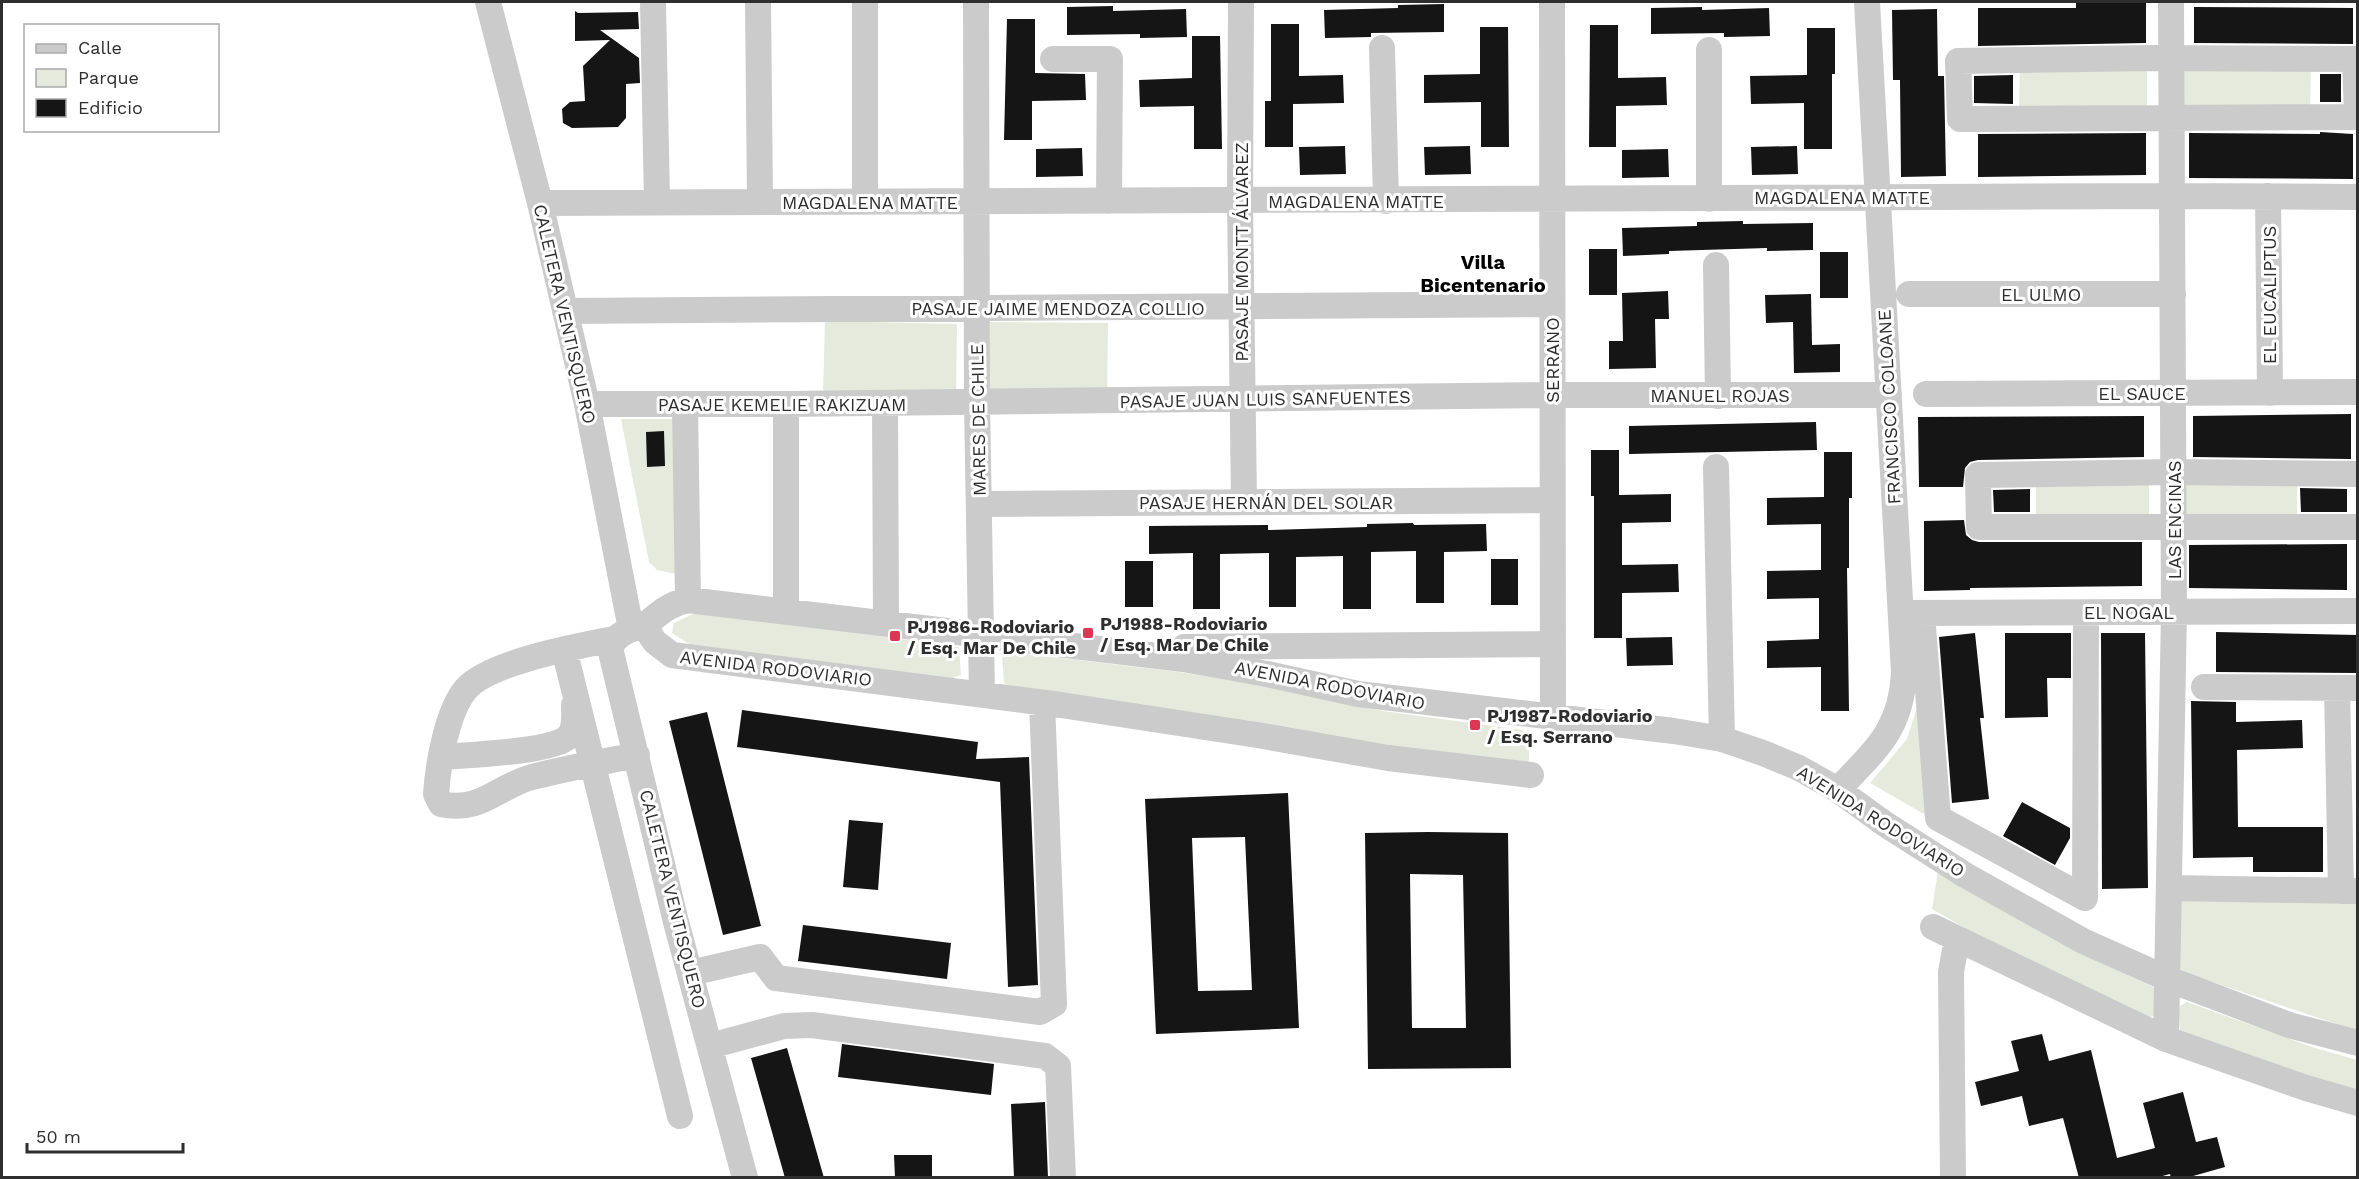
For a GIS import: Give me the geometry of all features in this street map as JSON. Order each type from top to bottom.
[{"type":"street","name":"CALETERA VENTISQUERO","points":[[488,2],[540,203],[587,405],[630,631],[610,648],[690,973],[745,1178]]},
{"type":"street","points":[[652,2],[657,202]]},
{"type":"street","points":[[758,2],[760,202]]},
{"type":"street","points":[[865,2],[865,202]]},
{"type":"street","name":"MARES DE CHILE","points":[[976,2],[977,402],[982,695]]},
{"type":"street","name":"PASAJE MONTT ÁLVAREZ","points":[[1241,2],[1240,201],[1244,502]]},
{"type":"street","name":"SERRANO","points":[[1552,2],[1553,718]]},
{"type":"street","name":"FRANCISCO COLOANE","points":[[1838,790],[1878,745],[1898,713],[1903,694],[1911,613],[1888,395],[1867,2]]},
{"type":"street","name":"LAS ENCINAS","points":[[2166,1039],[2174,612],[2171,2]]},
{"type":"street","points":[[1382,48],[1386,201]]},
{"type":"street","points":[[1708,50],[1709,198]]},
{"type":"street","points":[[1053,58],[1110,59],[1109,201]]},
{"type":"street","points":[[2172,58],[2355,59],[2357,117],[1960,119],[1958,61],[2172,58]]},
{"type":"street","name":"EL EUCALIPTUS","points":[[2268,196],[2270,393]]},
{"type":"street","name":"MAGDALENA MATTE","points":[[540,203],[2358,197]]},
{"type":"street","points":[[1716,265],[1718,396]]},
{"type":"street","name":"EL ULMO","points":[[1909,294],[2173,294]]},
{"type":"street","name":"PASAJE JAIME MENDOZA COLLIO","points":[[565,311],[1552,304]]},
{"type":"street","name":"EL SAUCE","points":[[1926,394],[2358,392]]},
{"type":"street","name":"MANUEL ROJAS","points":[[1552,395],[1888,395]]},
{"type":"street","name":"PASAJE JUAN LUIS SANFUENTES","points":[[977,402],[1552,395]]},
{"type":"street","name":"PASAJE KEMELIE RAKIZUAM","points":[[587,405],[977,402]]},
{"type":"street","points":[[885,404],[886,622]]},
{"type":"street","points":[[637,755],[531,777],[469,806],[455,807],[441,804],[436,794],[450,720],[456,702],[468,687],[510,665],[630,631],[669,606],[688,600],[685,405]]},
{"type":"street","points":[[786,405],[786,610]]},
{"type":"street","points":[[1716,467],[1722,739]]},
{"type":"street","points":[[2358,474],[2174,472],[1978,475],[1979,527],[2358,527]]},
{"type":"street","name":"PASAJE HERNÁN DEL SOLAR","points":[[980,504],[1552,500]]},
{"type":"street","name":"AVENIDA RODOVIARIO","points":[[688,600],[1183,659],[1358,694],[1674,731],[1722,739],[1799,768],[1838,790],[1885,824],[1965,875],[2083,941],[2168,979],[2289,1025],[2358,1043]]},
{"type":"street","name":"EL NOGAL","points":[[1911,613],[2358,611]]},
{"type":"street","points":[[1911,613],[1938,818],[2085,898],[2086,613]]},
{"type":"street","name":"AVENIDA RODOVIARIO","points":[[630,631],[655,642],[672,655],[1191,724],[1337,762],[1388,758],[1531,775]]},
{"type":"street","points":[[1183,659],[1184,646],[1552,644]]},
{"type":"street","points":[[564,648],[680,1116]]},
{"type":"street","points":[[442,757],[531,748],[558,742],[569,736],[574,723],[573,686]]},
{"type":"street","points":[[2170,888],[2349,891],[2348,688],[2204,687]]},
{"type":"street","points":[[690,973],[760,957],[776,978],[1040,1012],[1054,1004],[1042,703]]},
{"type":"street","points":[[1933,927],[2166,1039],[2306,1088],[2358,1103]]},
{"type":"street","points":[[1953,1178],[1951,972],[1957,939]]},
{"type":"street","points":[[710,1046],[784,1026],[812,1025],[1045,1056],[1058,1066],[1063,1178]]},
{"type":"green space","points":[[2184,61],[2311,62],[2310,111],[2183,109]]},
{"type":"green space","points":[[2020,62],[2147,64],[2147,113],[2019,111]]},
{"type":"green space","points":[[825,321],[957,324],[956,398],[823,395]]},
{"type":"green space","points":[[990,322],[1108,323],[1107,398],[989,396]]},
{"type":"green space","points":[[621,419],[678,419],[676,574],[657,570],[649,562]]},
{"type":"green space","points":[[2036,478],[2149,478],[2149,521],[2036,521]]},
{"type":"green space","points":[[2184,478],[2297,479],[2297,522],[2184,522]]},
{"type":"green space","points":[[699,611],[959,647],[961,675],[944,681],[696,648],[672,633],[674,623]]},
{"type":"green space","points":[[1009,652],[1179,672],[1254,684],[1383,711],[1522,730],[1529,738],[1529,760],[1525,765],[1342,743],[1013,688],[1004,683],[1002,656]]},
{"type":"green space","points":[[1920,698],[1931,818],[1870,783],[1907,739]]},
{"type":"green space","points":[[1938,872],[2087,956],[2153,987],[2157,991],[2154,1016],[2146,1019],[1979,936],[1932,909]]},
{"type":"green space","points":[[2181,901],[2357,902],[2357,1031],[2192,975],[2178,968]]},
{"type":"green space","points":[[2187,1002],[2315,1048],[2357,1060],[2357,1095],[2190,1037],[2180,1030],[2180,1006]]},
{"type":"building","points":[[2146,2],[2146,43],[1978,46],[1978,8],[2076,8],[2076,3]]},
{"type":"building","points":[[1444,4],[1444,32],[1371,33],[1371,37],[1325,38],[1324,10]]},
{"type":"building","points":[[1113,6],[1113,11],[1186,9],[1187,37],[1140,38],[1140,34],[1067,35],[1067,7]]},
{"type":"building","points":[[1702,7],[1702,10],[1769,8],[1770,36],[1724,37],[1724,33],[1651,34],[1651,8]]},
{"type":"building","points":[[2194,7],[2353,8],[2353,44],[2194,43]]},
{"type":"building","points":[[1937,9],[1938,76],[1944,76],[1946,176],[1901,177],[1900,80],[1893,80],[1892,10]]},
{"type":"building","points":[[575,11],[578,13],[638,12],[639,29],[600,30],[639,58],[640,83],[626,84],[626,118],[618,127],[572,128],[563,123],[562,109],[570,102],[585,101],[583,66],[610,40],[575,41]]},
{"type":"building","points":[[1007,19],[1035,19],[1035,73],[1085,74],[1086,100],[1032,101],[1032,140],[1004,140]]},
{"type":"building","points":[[1271,24],[1299,24],[1299,76],[1343,75],[1344,103],[1293,104],[1293,147],[1265,147],[1265,101],[1271,101]]},
{"type":"building","points":[[1590,25],[1618,25],[1618,78],[1666,77],[1667,105],[1616,106],[1616,147],[1589,147]]},
{"type":"building","points":[[1480,27],[1508,27],[1509,147],[1481,147],[1481,102],[1424,103],[1424,75],[1480,74]]},
{"type":"building","points":[[1807,28],[1835,28],[1835,74],[1832,74],[1832,149],[1804,149],[1804,103],[1751,104],[1750,76],[1807,75]]},
{"type":"building","points":[[1192,36],[1220,36],[1222,149],[1194,149],[1194,106],[1140,107],[1139,80],[1192,78]]},
{"type":"building","points":[[2320,74],[2341,74],[2341,102],[2320,102]]},
{"type":"building","points":[[2013,75],[2013,104],[1974,103],[1974,76]]},
{"type":"building","points":[[2320,132],[2353,134],[2353,179],[2189,178],[2189,133],[2320,134]]},
{"type":"building","points":[[2146,133],[2146,175],[1978,177],[1978,134]]},
{"type":"building","points":[[1345,146],[1346,174],[1300,175],[1299,147]]},
{"type":"building","points":[[1470,146],[1471,174],[1425,175],[1424,147]]},
{"type":"building","points":[[1797,146],[1798,174],[1752,175],[1751,147]]},
{"type":"building","points":[[1082,148],[1083,176],[1036,177],[1036,149]]},
{"type":"building","points":[[1668,149],[1669,177],[1622,178],[1622,150]]},
{"type":"building","points":[[1743,221],[1743,224],[1813,223],[1813,250],[1767,251],[1767,248],[1669,251],[1669,254],[1623,256],[1622,228],[1697,226],[1697,222]]},
{"type":"building","points":[[1589,249],[1617,249],[1617,295],[1589,295]]},
{"type":"building","points":[[1820,252],[1848,252],[1848,298],[1820,298]]},
{"type":"building","points":[[1668,291],[1669,319],[1655,319],[1656,368],[1609,369],[1609,341],[1623,341],[1622,293]]},
{"type":"building","points":[[1811,294],[1812,345],[1840,344],[1840,372],[1794,373],[1793,322],[1766,323],[1765,295]]},
{"type":"building","points":[[2351,414],[2351,459],[2193,457],[2193,416]]},
{"type":"building","points":[[2144,416],[2144,457],[1978,460],[1970,462],[1965,468],[1963,487],[1919,487],[1918,417]]},
{"type":"building","points":[[1816,422],[1817,450],[1629,454],[1629,426]]},
{"type":"building","points":[[664,431],[665,466],[647,467],[646,432]]},
{"type":"building","points":[[1591,450],[1619,450],[1619,495],[1671,494],[1671,522],[1622,523],[1622,565],[1678,564],[1679,592],[1622,593],[1622,638],[1594,638],[1594,496],[1591,496]]},
{"type":"building","points":[[1824,452],[1852,452],[1852,498],[1849,498],[1849,568],[1847,568],[1849,711],[1821,711],[1821,667],[1767,668],[1767,641],[1819,639],[1819,598],[1767,599],[1767,571],[1821,570],[1821,524],[1767,525],[1767,498],[1824,497]]},
{"type":"building","points":[[2300,488],[2347,489],[2347,512],[2301,512]]},
{"type":"building","points":[[2030,489],[2030,512],[1994,512],[1993,490]]},
{"type":"building","points":[[1964,520],[1966,535],[1979,542],[2142,542],[2142,586],[1970,588],[1970,590],[1924,591],[1924,521]]},
{"type":"building","points":[[1413,523],[1414,525],[1486,524],[1487,551],[1444,552],[1444,603],[1416,603],[1416,551],[1371,552],[1371,609],[1343,609],[1343,556],[1296,557],[1296,607],[1269,607],[1269,553],[1220,554],[1220,609],[1193,609],[1193,553],[1149,554],[1149,526],[1268,525],[1268,530]]},
{"type":"building","points":[[2347,544],[2347,590],[2189,588],[2189,545]]},
{"type":"building","points":[[1491,559],[1518,559],[1518,605],[1491,605]]},
{"type":"building","points":[[1125,561],[1153,561],[1153,607],[1125,607]]},
{"type":"building","points":[[2216,632],[2358,635],[2358,673],[2216,672]]},
{"type":"building","points":[[1975,633],[1984,718],[1980,718],[1989,799],[1952,803],[1939,637]]},
{"type":"building","points":[[2005,633],[2071,633],[2071,678],[2047,678],[2048,717],[2005,718]]},
{"type":"building","points":[[2101,633],[2145,633],[2148,888],[2102,889]]},
{"type":"building","points":[[1672,637],[1673,665],[1627,666],[1626,638]]},
{"type":"building","points":[[2191,701],[2236,702],[2236,722],[2302,720],[2303,748],[2237,750],[2238,827],[2323,827],[2323,872],[2253,872],[2253,857],[2193,858]]},
{"type":"building","points":[[742,710],[978,742],[976,759],[1029,757],[1038,985],[1008,987],[1000,782],[737,747]]},
{"type":"building","points":[[707,712],[761,926],[723,935],[669,721]]},
{"type":"building","points":[[1288,793],[1299,1028],[1156,1034],[1145,799]],"holes":[[[1245,837],[1252,990],[1198,991],[1192,838]]]},
{"type":"building","points":[[2022,802],[2070,828],[2070,838],[2055,865],[2003,836]]},
{"type":"building","points":[[849,820],[883,823],[878,890],[843,887]]},
{"type":"building","points":[[1365,833],[1508,833],[1511,1068],[1368,1069]],"holes":[[[1410,874],[1463,875],[1466,1028],[1412,1028]]]},
{"type":"building","points":[[803,925],[951,943],[947,979],[798,961]]},
{"type":"building","points":[[2042,1034],[2049,1061],[2091,1050],[2117,1158],[2155,1148],[2143,1103],[2183,1092],[2196,1142],[2217,1137],[2225,1167],[2186,1178],[2171,1178],[2170,1174],[2155,1178],[2079,1178],[2063,1118],[2029,1126],[2022,1096],[1981,1106],[1975,1082],[2019,1071],[2011,1041]]},
{"type":"building","points":[[842,1044],[994,1064],[991,1095],[838,1077]]},
{"type":"building","points":[[787,1048],[824,1178],[785,1178],[751,1058]]},
{"type":"building","points":[[1045,1102],[1048,1178],[1014,1178],[1011,1104]]},
{"type":"building","points":[[894,1155],[932,1155],[932,1178],[895,1178]]},
{"type":"place","name":"PJ1988-Rodoviario / Esq. Mar De Chile","points":[[1088,633]]},
{"type":"place","name":"PJ1986-Rodoviario / Esq. Mar De Chile","points":[[895,636]]},
{"type":"place","name":"PJ1987-Rodoviario / Esq. Serrano","points":[[1475,725]]},
{"type":"district","name":"Villa Bicentenario","points":[[1483,274]]}]
